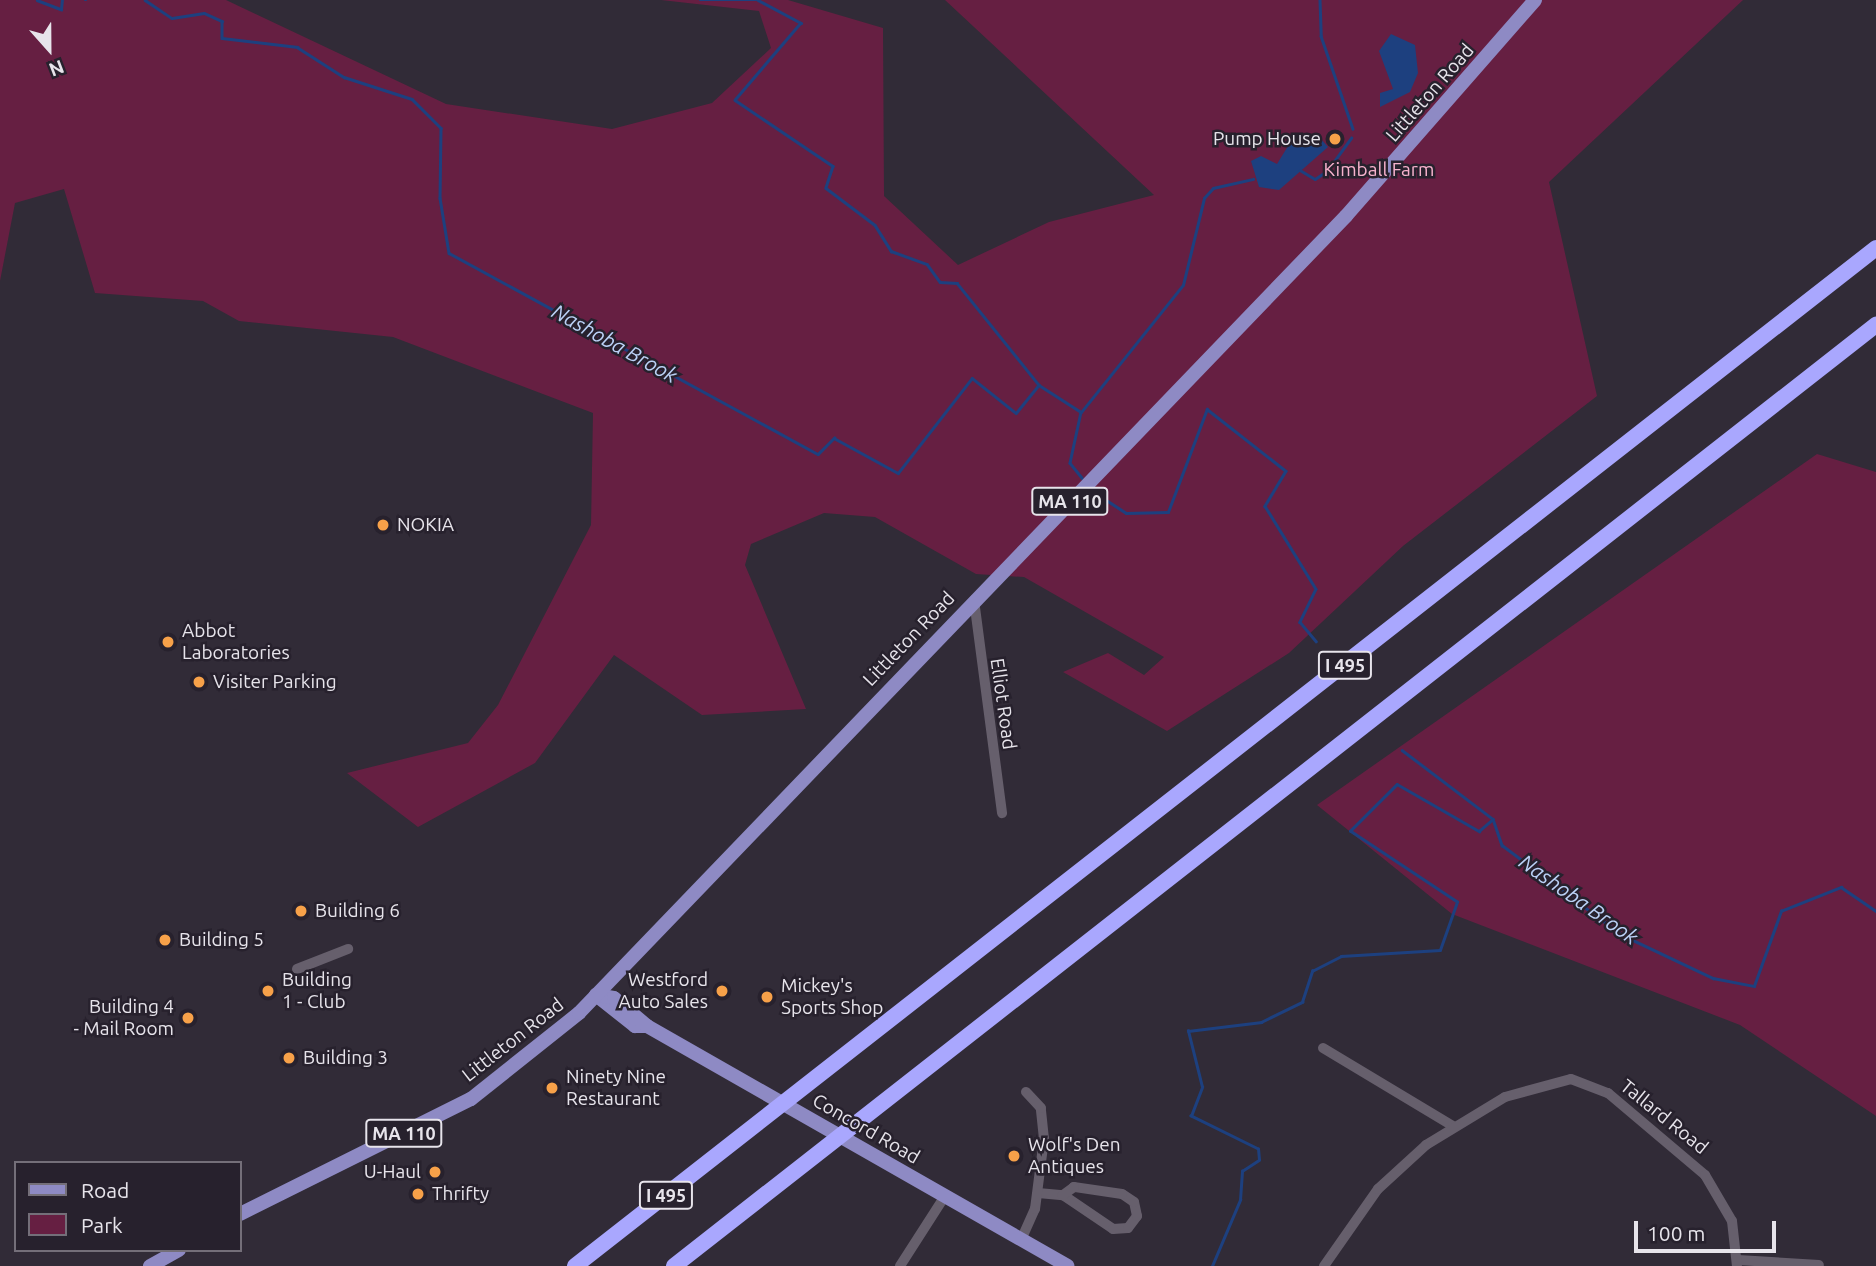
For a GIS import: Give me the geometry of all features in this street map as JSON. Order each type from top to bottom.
[{"type":"highway","name":"I 495","points":[[575,1266],[1876,248]]},
{"type":"highway","points":[[674,1266],[1876,324]]},
{"type":"main road","name":"Littleton Road","points":[[242,1213],[471,1099],[526,1060],[596,995],[1346,216],[1535,0]]},
{"type":"main road","name":"Concord Road","points":[[596,995],[635,1026],[647,1026],[1067,1266]]},
{"type":"main road","points":[[150,1266],[175,1252]]},
{"type":"street","name":"Elliot Road","points":[[974,600],[1002,813]]},
{"type":"street","points":[[297,969],[348,949]]},
{"type":"street","points":[[1323,1048],[1453,1126]]},
{"type":"street","name":"Tallard Road","points":[[1324,1266],[1391,1174],[1453,1126],[1550,1081],[1600,1088],[1714,1185],[1732,1221],[1737,1263]]},
{"type":"street","points":[[1021,1240],[1038,1193],[1043,1119],[1039,1103],[1026,1092]]},
{"type":"street","points":[[1038,1193],[1063,1195],[1114,1229],[1128,1228],[1137,1216],[1127,1195],[1079,1187],[1063,1195]]},
{"type":"street","points":[[900,1266],[945,1196]]},
{"type":"street","points":[[1737,1263],[1819,1265]]},
{"type":"green space","name":"Kimball Farm","points":[[0,0],[226,0],[446,104],[612,129],[712,103],[771,48],[759,11],[661,0],[788,0],[883,28],[884,196],[958,265],[1049,222],[1154,195],[945,0],[1743,0],[1549,182],[1597,396],[1403,546],[1289,653],[1167,731],[1063,672],[1108,653],[1144,675],[1164,657],[1024,577],[976,574],[875,517],[824,513],[751,544],[745,565],[806,709],[702,715],[614,655],[535,763],[418,827],[347,773],[468,743],[498,705],[591,525],[593,413],[393,337],[239,321],[203,301],[95,293],[64,189],[15,203],[0,281]]},
{"type":"green space","points":[[1817,454],[1876,472],[1876,1116],[1740,1025],[1452,914],[1317,805]]},
{"type":"water","points":[[1391,34],[1415,45],[1418,73],[1410,92],[1380,107],[1380,93],[1393,89],[1379,51]]},
{"type":"water","points":[[1293,138],[1320,138],[1328,147],[1279,190],[1259,187],[1251,161],[1261,156],[1277,164]]},
{"type":"waterway","name":"Nashoba Brook","points":[[37,0],[61,9],[62,0]]},
{"type":"waterway","name":"Nashoba Brook","points":[[145,0],[172,18],[204,13],[222,21],[222,38],[297,47],[344,77],[412,99],[441,128],[440,198],[449,253],[818,454],[834,438],[898,473],[972,378],[1016,413],[1039,385],[1081,412],[1070,463],[1082,478]]},
{"type":"waterway","points":[[700,0],[758,0],[801,23],[735,100],[833,166],[826,188],[875,225],[891,251],[927,264],[940,282],[957,283],[1039,385]]},
{"type":"waterway","points":[[1320,0],[1321,36],[1353,129]]},
{"type":"waterway","points":[[1300,170],[1315,179],[1327,171],[1351,138]]},
{"type":"waterway","points":[[1082,411],[1183,285],[1204,198],[1213,188],[1253,179]]},
{"type":"waterway","name":"Nashoba Brook","points":[[1094,492],[1126,513],[1168,512],[1207,409],[1286,471],[1265,506],[1316,589],[1300,622],[1316,641]]},
{"type":"waterway","name":"Nashoba Brook","points":[[1402,750],[1493,819],[1502,845],[1622,935],[1713,978],[1754,986],[1781,911],[1841,887],[1876,911]]},
{"type":"waterway","points":[[1212,1266],[1240,1200],[1242,1171],[1259,1160],[1258,1149],[1191,1116],[1202,1087],[1188,1031],[1261,1022],[1302,1002],[1312,971],[1341,956],[1440,950],[1457,902],[1350,831],[1397,784],[1479,831],[1493,819]]},
{"type":"place","name":"Pump House","points":[[1335,139]]},
{"type":"place","name":"NOKIA","points":[[383,525]]},
{"type":"place","name":"Abbot Laboratories","points":[[168,642]]},
{"type":"place","name":"Visiter Parking","points":[[199,682]]},
{"type":"place","name":"Building 6","points":[[301,911]]},
{"type":"place","name":"Building 5","points":[[165,940]]},
{"type":"place","name":"Building 1 - Club","points":[[268,991]]},
{"type":"place","name":"Westford Auto Sales","points":[[722,991]]},
{"type":"place","name":"Mickey's Sports Shop","points":[[767,997]]},
{"type":"place","name":"Building 4 - Mail Room","points":[[188,1018]]},
{"type":"place","name":"Building 3","points":[[289,1058]]},
{"type":"place","name":"Ninety Nine Restaurant","points":[[552,1088]]},
{"type":"place","name":"Wolf's Den Antiques","points":[[1014,1156]]},
{"type":"place","name":"U-Haul","points":[[435,1172]]},
{"type":"place","name":"Thrifty","points":[[418,1194]]}]
